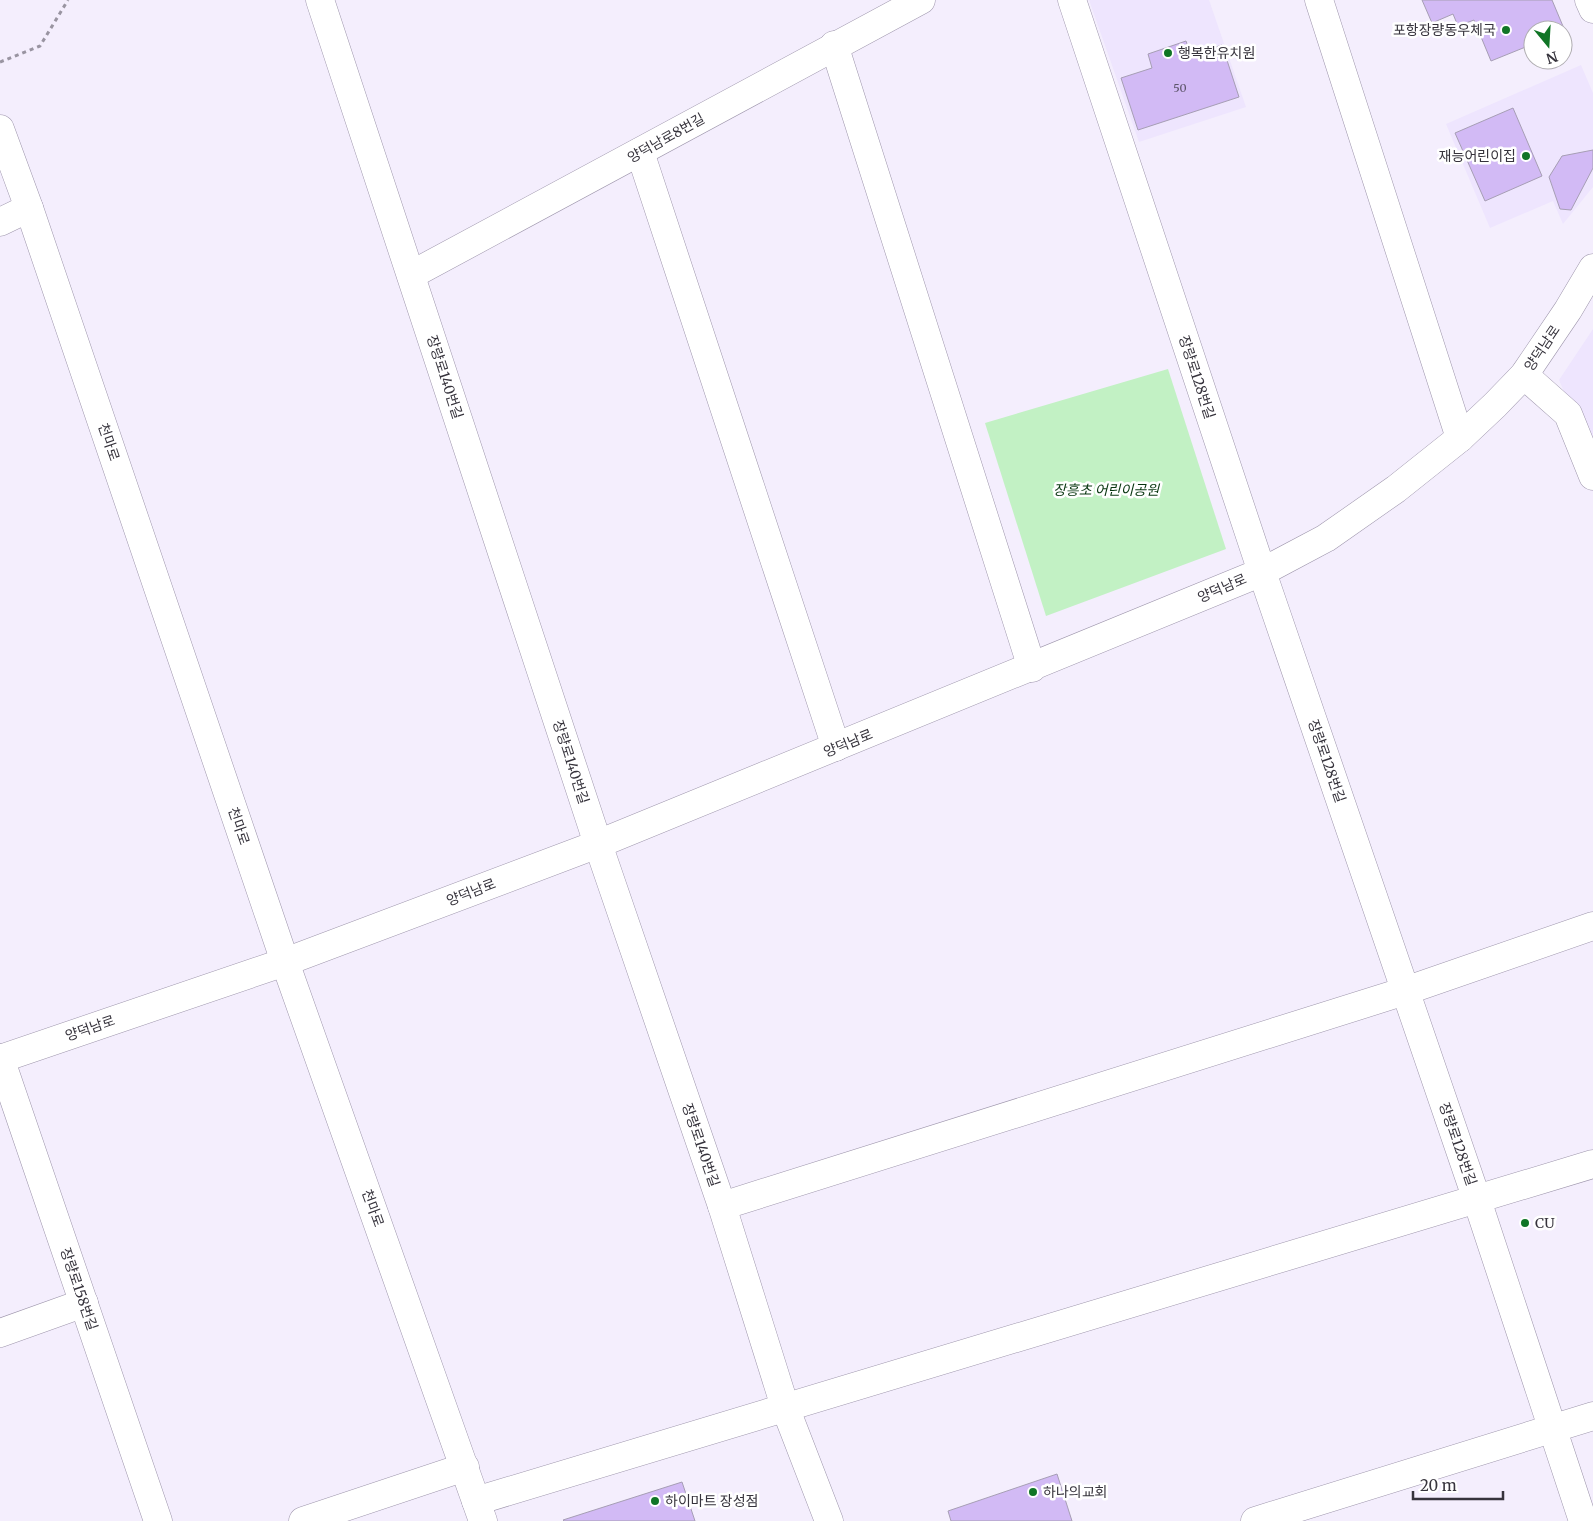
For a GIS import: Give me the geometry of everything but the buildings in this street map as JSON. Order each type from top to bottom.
[{"type":"street","name":"장량로140번길","points":[[320,0],[598,844],[722,1206],[785,1407],[829,1521]]},
{"type":"street","name":"양덕남로8번길","points":[[411,275],[834,45],[921,0]]},
{"type":"street","name":"장량로128번길","points":[[1072,0],[1262,572],[1477,1200],[1583,1521]]},
{"type":"street","points":[[1319,0],[1460,438]]},
{"type":"street","points":[[1589,0],[1593,9]]},
{"type":"street","points":[[834,45],[1032,668]]},
{"type":"street","name":"천마로","points":[[0,129],[30,208],[285,962],[480,1511]]},
{"type":"street","points":[[640,152],[836,747]]},
{"type":"street","points":[[0,222],[30,208]]},
{"type":"street","name":"양덕남로","points":[[0,1058],[285,962],[598,844],[1032,668],[1262,572],[1326,538],[1396,489],[1460,438],[1524,375],[1568,310],[1593,268]]},
{"type":"street","points":[[1524,375],[1568,414],[1593,476]]},
{"type":"street","points":[[722,1206],[1406,991],[1593,926]]},
{"type":"street","name":"장량로158번길","points":[[0,1058],[158,1521]]},
{"type":"street","points":[[480,1511],[785,1407],[1593,1164]]},
{"type":"street","points":[[0,1332],[84,1303]]},
{"type":"street","points":[[1254,1521],[1593,1416]]},
{"type":"street","points":[[303,1521],[465,1467]]},
{"type":"path","points":[[0,62],[40,46],[68,0]]},
{"type":"shaded area","name":"행복한유치원","points":[[1089,0],[1209,0],[1246,107],[1139,142]]},
{"type":"shaded area","name":"재능어린이집","points":[[1581,65],[1593,93],[1593,187],[1563,224],[1553,201],[1490,228],[1446,124]]},
{"type":"shaded area","points":[[1593,329],[1593,458],[1559,380]]},
{"type":"green space","name":"장흥초 어린이공원","points":[[1168,369],[1226,549],[1046,616],[985,423]]},
{"type":"place","name":"포항장량동우체국","points":[[1506,30]]},
{"type":"place","name":"행복한유치원","points":[[1168,53]]},
{"type":"place","name":"재능어린이집","points":[[1526,156]]},
{"type":"place","name":"CU","points":[[1525,1223]]},
{"type":"place","name":"하나의교회","points":[[1033,1492]]},
{"type":"place","name":"하이마트 장성점","points":[[655,1501]]}]
